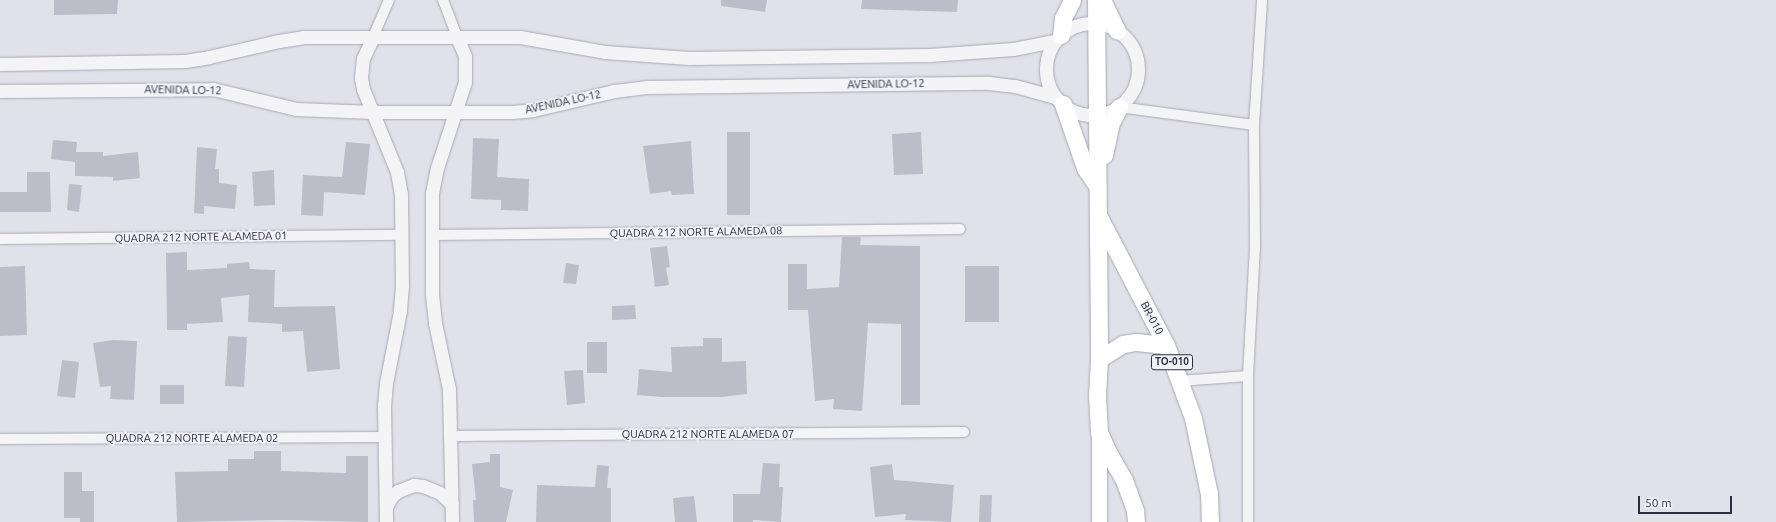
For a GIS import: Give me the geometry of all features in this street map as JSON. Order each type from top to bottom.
[{"type":"highway","points":[[1058,38],[1063,18],[1072,0]]},
{"type":"highway","points":[[1096,0],[1097,23]]},
{"type":"highway","points":[[1102,0],[1117,31]]},
{"type":"highway","name":"TO-010","points":[[1097,23],[1099,359],[1097,394],[1099,432],[1109,454],[1124,480],[1135,511],[1136,522]]},
{"type":"highway","points":[[1059,100],[1086,168],[1097,181]]},
{"type":"highway","points":[[1097,181],[1103,162],[1111,123],[1119,107]]},
{"type":"highway","name":"BR-010","points":[[1098,214],[1166,345],[1193,418],[1210,494],[1210,522]]},
{"type":"highway","points":[[1099,359],[1123,344],[1136,342],[1166,345]]},
{"type":"main road","points":[[1099,432],[1100,522]]},
{"type":"street","points":[[386,522],[384,405],[386,383],[400,311],[402,235],[401,194],[397,172],[373,112],[364,94],[361,78],[363,58],[389,0]]},
{"type":"street","points":[[443,0],[465,56],[466,68],[465,82],[454,112],[432,188],[432,292],[435,323],[449,389],[452,436],[452,522]]},
{"type":"street","points":[[1248,522],[1248,376],[1255,245],[1254,125],[1262,0]]},
{"type":"street","points":[[1059,100],[1048,84],[1046,69],[1048,54],[1058,38],[1071,27],[1084,23],[1097,23],[1117,31],[1132,47],[1137,61],[1137,76],[1132,90],[1119,107]]},
{"type":"street","points":[[0,64],[171,62],[209,57],[290,39],[373,37],[520,37],[605,52],[689,58],[930,55],[1013,48],[1058,38]]},
{"type":"street","name":"AVENIDA LO-12","points":[[0,91],[213,89],[296,109],[373,112],[512,112],[533,110],[614,91],[646,87],[989,83],[1015,86],[1059,100],[1073,110],[1084,114],[1097,114]]},
{"type":"street","points":[[1097,114],[1119,107],[1254,125]]},
{"type":"street","name":"QUADRA 212 NORTE ALAMEDA 08","points":[[431,235],[960,229]]},
{"type":"street","name":"QUADRA 212 NORTE ALAMEDA 01","points":[[0,239],[402,235]]},
{"type":"street","points":[[1179,381],[1248,376]]},
{"type":"street","name":"QUADRA 212 NORTE ALAMEDA 07","points":[[452,436],[964,432]]},
{"type":"street","name":"QUADRA 212 NORTE ALAMEDA 02","points":[[0,439],[384,437]]},
{"type":"street","points":[[386,507],[391,497],[398,491],[414,485],[423,486],[440,493],[452,504]]},
{"type":"building","points":[[54,0],[118,0],[117,14],[54,15]]},
{"type":"building","points":[[721,0],[767,0],[765,12],[721,6]]},
{"type":"building","points":[[862,0],[958,0],[957,12],[861,9]]},
{"type":"building","points":[[727,132],[750,132],[750,215],[727,215]]},
{"type":"building","points":[[921,132],[923,174],[894,175],[892,134]]},
{"type":"building","points":[[473,138],[499,139],[497,177],[529,179],[528,211],[501,210],[501,200],[471,199]]},
{"type":"building","points":[[53,140],[77,142],[76,152],[103,152],[103,156],[138,152],[140,178],[113,181],[113,177],[75,176],[75,162],[51,159]]},
{"type":"building","points":[[691,141],[694,194],[672,195],[671,191],[650,194],[643,146]]},
{"type":"building","points":[[346,142],[370,144],[365,195],[324,192],[323,216],[301,215],[303,175],[342,177]]},
{"type":"building","points":[[197,147],[217,149],[215,169],[219,169],[219,183],[237,185],[235,209],[204,206],[204,214],[194,213]]},
{"type":"building","points":[[274,170],[275,205],[254,206],[252,172]]},
{"type":"building","points":[[27,172],[50,172],[51,212],[0,212],[0,192],[27,192]]},
{"type":"building","points":[[69,184],[82,185],[79,212],[67,210]]},
{"type":"building","points":[[842,237],[861,237],[860,245],[920,246],[920,405],[901,405],[901,324],[868,323],[862,411],[833,409],[834,399],[815,401],[808,310],[788,310],[788,264],[807,264],[807,289],[839,287]]},
{"type":"building","points":[[667,246],[670,267],[666,268],[669,285],[655,287],[650,248]]},
{"type":"building","points":[[187,252],[187,270],[227,268],[227,264],[249,262],[250,269],[275,270],[274,307],[335,306],[340,369],[307,372],[303,331],[282,332],[282,324],[248,322],[249,295],[221,298],[223,322],[187,324],[187,330],[167,330],[166,253]]},
{"type":"building","points":[[566,263],[579,265],[576,284],[563,283]]},
{"type":"building","points":[[25,266],[27,335],[0,336],[0,267]]},
{"type":"building","points":[[965,266],[999,266],[999,322],[965,322]]},
{"type":"building","points":[[635,305],[636,319],[612,320],[612,306]]},
{"type":"building","points":[[228,336],[247,337],[244,387],[225,386]]},
{"type":"building","points":[[703,338],[722,338],[722,362],[746,361],[747,394],[722,397],[662,397],[637,395],[639,369],[672,372],[671,347],[703,346]]},
{"type":"building","points":[[113,340],[137,341],[134,400],[110,399],[111,386],[100,387],[93,343]]},
{"type":"building","points":[[587,342],[607,342],[607,373],[587,373]]},
{"type":"building","points":[[62,360],[79,362],[75,398],[57,396]]},
{"type":"building","points":[[583,370],[585,403],[567,405],[564,371]]},
{"type":"building","points":[[160,385],[184,385],[184,404],[160,404]]},
{"type":"building","points":[[254,451],[281,451],[281,471],[346,473],[346,456],[368,456],[368,522],[282,520],[177,522],[175,472],[228,471],[228,459],[254,459]]},
{"type":"building","points":[[490,454],[500,454],[500,487],[513,490],[506,522],[474,522],[473,500],[476,500],[472,464],[490,462]]},
{"type":"building","points":[[763,463],[780,464],[779,487],[783,487],[781,522],[753,520],[753,522],[733,522],[733,494],[760,494]]},
{"type":"building","points":[[892,464],[894,480],[954,485],[951,522],[905,520],[906,514],[875,517],[870,467]]},
{"type":"building","points":[[597,465],[609,466],[607,488],[611,488],[611,522],[536,522],[537,485],[595,487]]},
{"type":"building","points":[[64,472],[82,472],[82,491],[94,491],[94,522],[80,522],[80,518],[64,518]]},
{"type":"building","points":[[980,495],[992,495],[991,522],[979,522]]},
{"type":"building","points":[[694,496],[697,522],[675,522],[673,498]]}]
